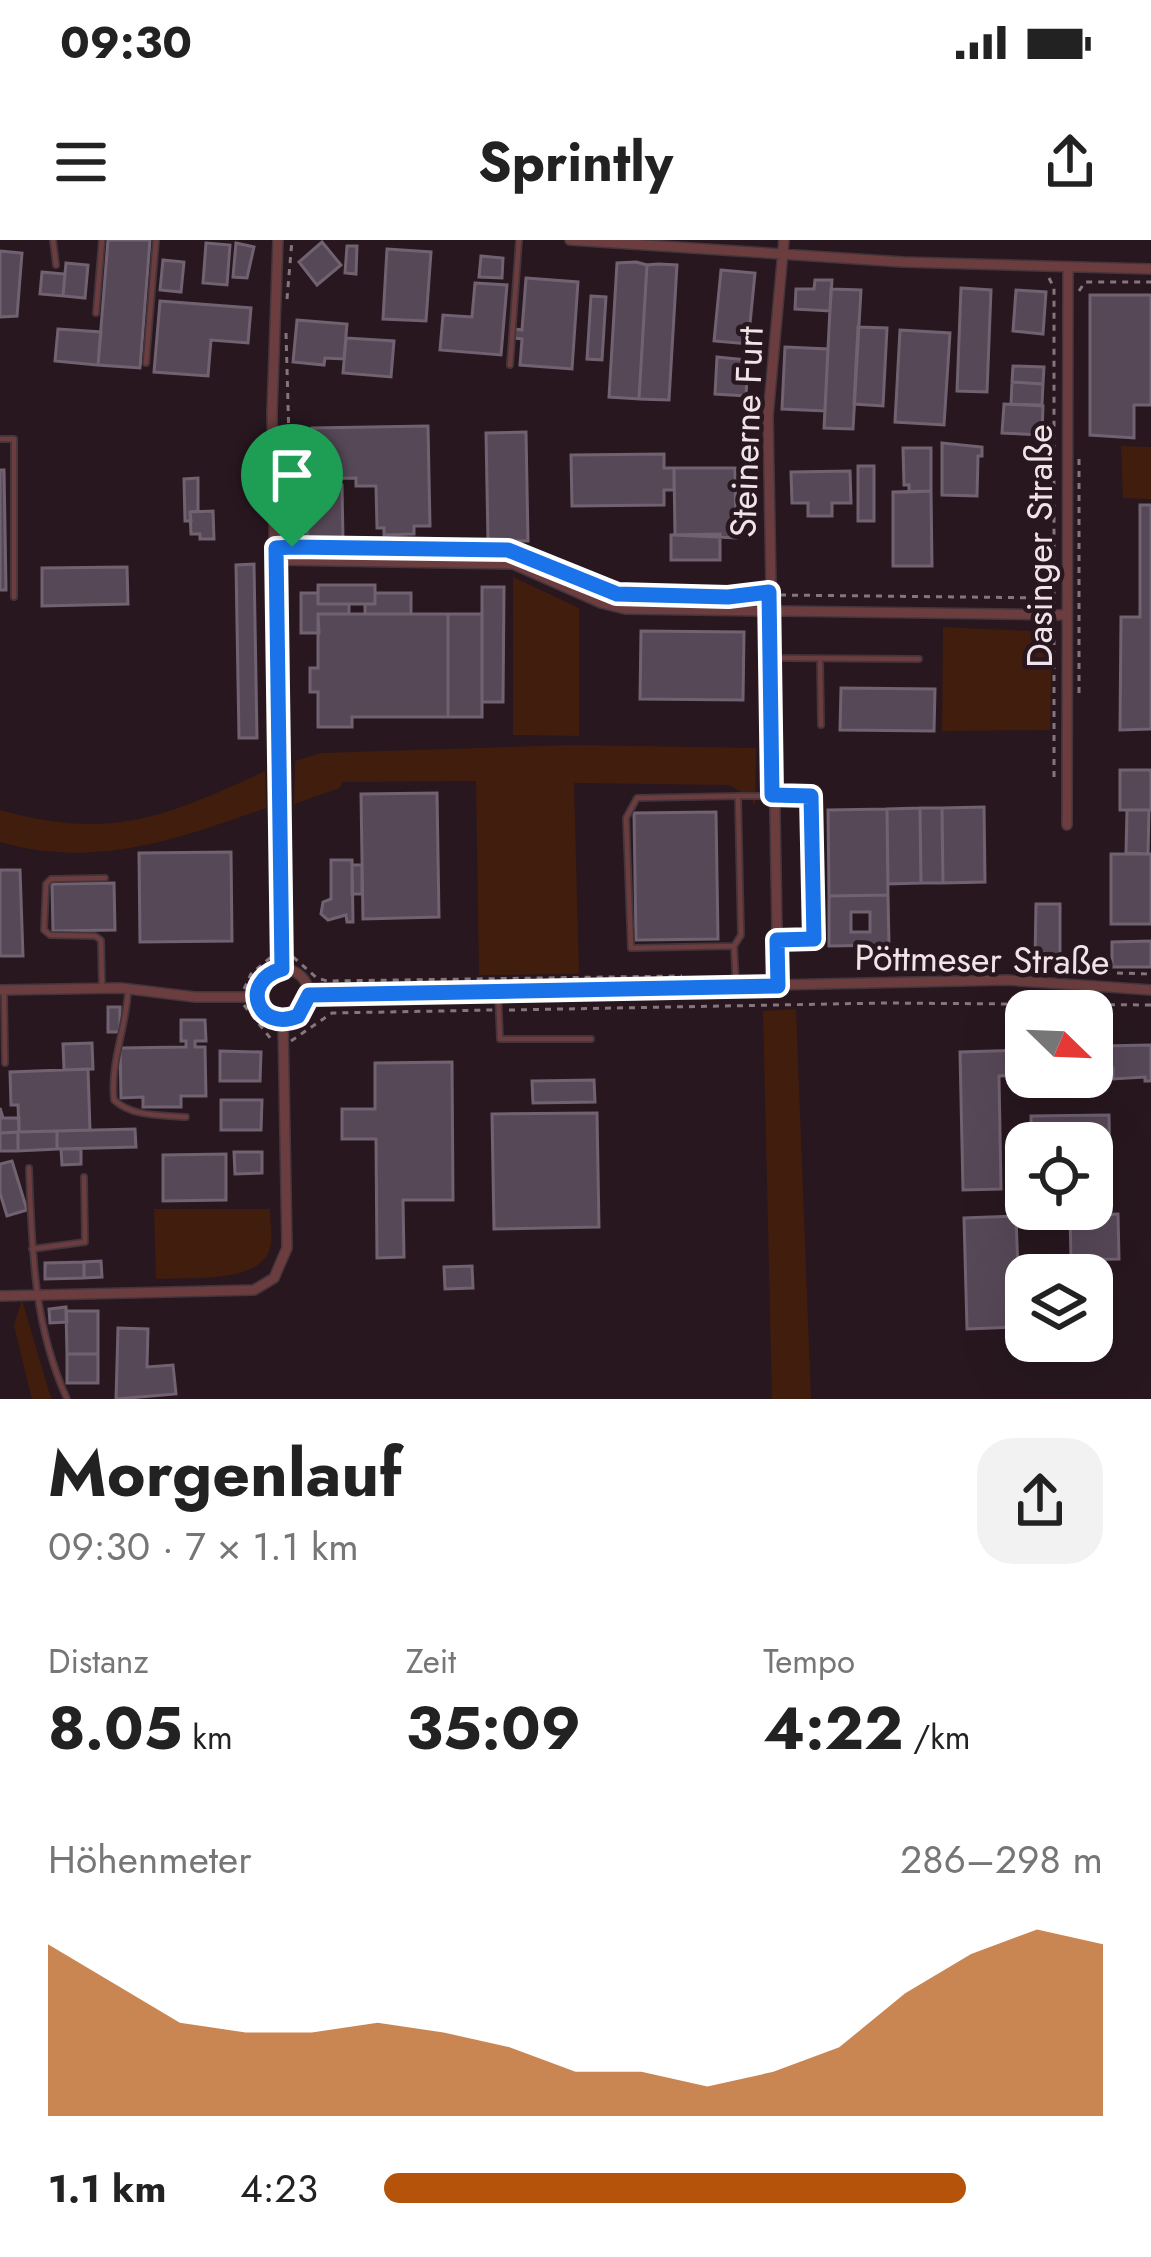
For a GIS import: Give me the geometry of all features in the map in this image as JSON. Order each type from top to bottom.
[{"type":"street","points":[[278,240],[273,313],[282,969]]},
{"type":"street","points":[[570,240],[783,255],[1151,269]]},
{"type":"street","name":"Steinerne Furt","points":[[778,986],[768,416],[784,240]]},
{"type":"street","name":"Dasinger Straße","points":[[1067,825],[1060,615],[1068,268]]},
{"type":"street","points":[[276,560],[513,564],[601,603],[626,609],[1060,615]]},
{"type":"street","points":[[282,969],[298,974],[309,995],[304,1010],[283,1021],[268,1017],[257,998],[264,978],[282,969]]},
{"type":"street","name":"Pöttmeser Straße","points":[[309,995],[1007,980],[1151,990]]},
{"type":"street","points":[[2,990],[128,988],[195,998],[257,998]]},
{"type":"street","points":[[0,1296],[232,1292],[254,1290],[274,1278],[287,1248],[278,1042],[283,1021]]},
{"type":"lane","points":[[53,240],[56,265]]},
{"type":"lane","points":[[96,313],[101,240]]},
{"type":"lane","points":[[146,363],[156,240]]},
{"type":"lane","points":[[510,365],[519,240]]},
{"type":"lane","points":[[0,439],[14,439],[14,597]]},
{"type":"lane","points":[[770,658],[919,659]]},
{"type":"lane","points":[[820,658],[821,725]]},
{"type":"lane","points":[[736,986],[734,946],[741,935],[738,796]]},
{"type":"lane","points":[[734,946],[631,948],[626,818],[637,798],[811,796],[814,939],[777,940]]},
{"type":"lane","points":[[102,988],[101,940],[50,935],[44,930],[45,893],[50,879],[105,878]]},
{"type":"lane","points":[[128,988],[128,1016],[115,1054],[114,1100],[140,1113],[186,1117]]},
{"type":"lane","points":[[2,990],[5,1063]]},
{"type":"lane","points":[[498,990],[500,1039],[591,1039]]},
{"type":"lane","points":[[28,1168],[34,1293],[52,1367],[67,1399]]},
{"type":"lane","points":[[32,1249],[85,1242],[84,1177]]},
{"type":"path","points":[[287,299],[292,240]]},
{"type":"path","points":[[1048,278],[1054,288],[1054,598],[1060,615],[1054,777]]},
{"type":"path","points":[[1079,310],[1079,288],[1085,282],[1151,282]]},
{"type":"path","points":[[286,319],[292,547]]},
{"type":"path","points":[[1078,707],[1079,442]]},
{"type":"path","points":[[276,548],[508,550],[617,594],[1054,598]]},
{"type":"path","points":[[278,1042],[301,1037],[332,1013],[884,1004],[1151,1005]]},
{"type":"shaded area","points":[[1121,446],[1151,447],[1151,499],[1123,498]]},
{"type":"shaded area","points":[[513,577],[579,608],[579,736],[513,735]]},
{"type":"shaded area","points":[[943,627],[1052,632],[1050,730],[942,731]]},
{"type":"shaded area","points":[[574,745],[756,748],[755,806],[750,797],[729,785],[574,783],[579,974],[479,975],[476,781],[342,782],[340,788],[294,804],[295,761],[321,753]]},
{"type":"shaded area","points":[[265,771],[266,808],[167,840],[69,853],[0,842],[0,810],[74,823],[137,819],[197,801]]},
{"type":"shaded area","points":[[796,1009],[811,1399],[772,1399],[763,1011]]},
{"type":"shaded area","points":[[154,1209],[270,1209],[270,1248],[264,1260],[238,1273],[156,1279]]},
{"type":"shaded area","points":[[22,1300],[52,1399],[31,1396],[14,1325]]},
{"type":"building","points":[[108,240],[150,240],[140,368],[98,365]]},
{"type":"building","points":[[322,242],[341,265],[317,285],[299,262]]},
{"type":"building","points":[[206,243],[230,245],[227,285],[203,283]]},
{"type":"building","points":[[236,243],[254,247],[247,278],[233,277]]},
{"type":"building","points":[[347,246],[357,246],[356,274],[345,273]]},
{"type":"building","points":[[387,249],[431,252],[426,321],[383,319]]},
{"type":"building","points":[[0,251],[22,253],[17,316],[0,317]]},
{"type":"building","points":[[481,256],[503,258],[502,278],[479,277]]},
{"type":"building","points":[[163,260],[184,262],[181,292],[160,290]]},
{"type":"building","points":[[66,263],[88,265],[85,298],[63,296]]},
{"type":"building","points":[[617,263],[647,265],[639,399],[609,397]]},
{"type":"building","points":[[647,265],[677,265],[669,400],[639,399]]},
{"type":"building","points":[[721,270],[755,273],[748,344],[714,341]]},
{"type":"building","points":[[42,272],[65,274],[63,296],[40,294]]},
{"type":"building","points":[[526,278],[578,282],[572,369],[520,365],[522,339],[514,338],[515,329],[522,330]]},
{"type":"building","points":[[815,280],[832,280],[830,311],[795,309],[796,289],[814,289]]},
{"type":"building","points":[[475,283],[507,285],[501,355],[440,350],[443,315],[472,317]]},
{"type":"building","points":[[961,288],[991,290],[987,392],[957,391]]},
{"type":"building","points":[[831,289],[861,290],[853,429],[824,428]]},
{"type":"building","points":[[1016,290],[1046,292],[1043,334],[1013,331]]},
{"type":"building","points":[[1090,295],[1151,295],[1151,405],[1134,405],[1134,438],[1090,435]]},
{"type":"building","points":[[591,296],[606,297],[602,360],[587,359]]},
{"type":"building","points":[[160,301],[251,308],[248,343],[211,340],[208,376],[154,372]]},
{"type":"building","points":[[297,320],[347,324],[344,359],[325,358],[324,365],[293,362]]},
{"type":"building","points":[[858,327],[887,328],[883,406],[854,404]]},
{"type":"building","points":[[58,329],[101,332],[98,365],[55,361]]},
{"type":"building","points":[[900,330],[950,333],[944,425],[895,422]]},
{"type":"building","points":[[346,338],[394,341],[391,377],[343,373]]},
{"type":"building","points":[[785,347],[828,349],[825,411],[782,409]]},
{"type":"building","points":[[717,357],[748,360],[746,396],[715,394]]},
{"type":"building","points":[[1013,366],[1044,367],[1043,384],[1012,382]]},
{"type":"building","points":[[1012,382],[1043,384],[1042,405],[1011,404]]},
{"type":"building","points":[[1004,404],[1043,406],[1042,435],[1002,433]]},
{"type":"building","points":[[428,426],[430,526],[414,526],[414,534],[384,535],[384,528],[377,528],[376,486],[356,486],[356,478],[313,479],[313,471],[305,471],[304,453],[313,453],[312,428]]},
{"type":"building","points":[[526,432],[528,541],[488,541],[486,433]]},
{"type":"building","points":[[942,443],[982,447],[977,496],[942,495]]},
{"type":"building","points":[[903,448],[931,448],[931,491],[909,492],[909,485],[904,485]]},
{"type":"building","points":[[664,454],[664,468],[674,468],[674,490],[664,490],[664,505],[572,506],[571,455]]},
{"type":"building","points":[[858,466],[874,466],[874,521],[858,521]]},
{"type":"building","points":[[674,468],[735,468],[736,538],[675,535]]},
{"type":"building","points":[[0,470],[4,470],[6,590],[0,590]]},
{"type":"building","points":[[850,471],[851,503],[832,503],[832,516],[808,516],[808,503],[792,503],[791,472]]},
{"type":"building","points":[[198,478],[198,511],[190,512],[191,521],[185,521],[184,479]]},
{"type":"building","points":[[342,485],[343,541],[307,542],[313,486]]},
{"type":"building","points":[[931,491],[932,566],[893,566],[893,492]]},
{"type":"building","points":[[1140,505],[1151,505],[1151,729],[1120,730],[1121,617],[1140,617]]},
{"type":"building","points":[[213,511],[214,539],[191,534],[190,512]]},
{"type":"building","points":[[720,534],[720,560],[671,560],[671,535]]},
{"type":"building","points":[[254,564],[257,738],[239,738],[236,565]]},
{"type":"building","points":[[127,567],[128,604],[42,606],[42,568]]},
{"type":"building","points":[[318,585],[375,585],[375,604],[318,604]]},
{"type":"building","points":[[482,587],[504,587],[503,702],[482,702]]},
{"type":"building","points":[[301,593],[318,593],[318,604],[349,604],[349,614],[318,614],[319,633],[301,633]]},
{"type":"building","points":[[375,593],[411,593],[411,614],[365,614],[365,604],[375,604]]},
{"type":"building","points":[[318,614],[448,614],[448,717],[352,717],[352,727],[318,727],[318,692],[310,692],[310,668],[318,668]]},
{"type":"building","points":[[448,614],[482,614],[482,717],[448,717]]},
{"type":"building","points":[[641,631],[744,632],[743,700],[640,699]]},
{"type":"building","points":[[841,688],[935,689],[934,731],[840,730]]},
{"type":"building","points":[[1120,770],[1151,770],[1151,810],[1120,810]]},
{"type":"building","points":[[437,793],[439,917],[363,919],[361,794]]},
{"type":"building","points":[[984,807],[985,882],[943,883],[942,808]]},
{"type":"building","points":[[920,808],[921,883],[888,884],[887,809]]},
{"type":"building","points":[[920,808],[942,808],[943,883],[921,883]]},
{"type":"building","points":[[887,809],[888,895],[829,896],[828,810]]},
{"type":"building","points":[[1127,810],[1149,810],[1148,854],[1126,853]]},
{"type":"building","points":[[716,812],[718,939],[636,940],[634,813]]},
{"type":"building","points":[[231,852],[232,941],[140,942],[139,853]]},
{"type":"building","points":[[1111,854],[1151,854],[1151,924],[1111,924]]},
{"type":"building","points":[[331,860],[352,860],[353,922],[347,922],[346,915],[328,920],[321,914],[323,902],[331,899]]},
{"type":"building","points":[[352,865],[362,865],[362,894],[352,894]]},
{"type":"building","points":[[0,870],[20,870],[23,956],[0,956]]},
{"type":"building","points":[[114,883],[115,930],[53,931],[52,884]]},
{"type":"building","points":[[888,895],[889,945],[829,946],[829,896]],"holes":[[[851,912],[870,912],[870,932],[851,932]]]},
{"type":"building","points":[[1036,904],[1060,904],[1060,960],[1035,960]]},
{"type":"building","points":[[1151,941],[1151,967],[1112,967],[1112,942]]},
{"type":"building","points":[[108,1007],[120,1007],[120,1032],[108,1032]]},
{"type":"building","points":[[181,1020],[205,1020],[206,1041],[195,1041],[195,1047],[205,1047],[206,1096],[181,1096],[181,1107],[143,1107],[143,1097],[121,1098],[120,1048],[186,1047],[186,1041],[181,1041]]},
{"type":"building","points":[[92,1043],[93,1069],[64,1070],[63,1044]]},
{"type":"building","points":[[1151,1045],[1151,1081],[1145,1077],[1113,1079],[1113,1046]]},
{"type":"building","points":[[220,1051],[261,1052],[260,1081],[220,1081]]},
{"type":"building","points":[[1005,1051],[1005,1076],[999,1076],[1001,1189],[963,1190],[960,1052]]},
{"type":"building","points":[[452,1062],[453,1200],[403,1200],[404,1257],[377,1258],[376,1139],[342,1139],[342,1109],[375,1109],[375,1063]]},
{"type":"building","points":[[88,1069],[90,1130],[19,1132],[18,1105],[11,1105],[10,1072]]},
{"type":"building","points":[[594,1080],[595,1102],[533,1103],[532,1081]]},
{"type":"building","points":[[221,1100],[262,1100],[261,1130],[221,1130]]},
{"type":"building","points":[[0,1108],[3,1118],[19,1118],[19,1132],[0,1133]]},
{"type":"building","points":[[597,1113],[599,1227],[494,1229],[492,1114]]},
{"type":"building","points":[[1109,1115],[1109,1122],[1031,1122],[1031,1116]]},
{"type":"building","points":[[135,1129],[136,1147],[57,1149],[57,1131]]},
{"type":"building","points":[[57,1131],[57,1149],[18,1151],[18,1132]]},
{"type":"building","points":[[18,1132],[18,1151],[0,1151],[0,1133]]},
{"type":"building","points":[[61,1149],[81,1149],[81,1164],[62,1165]]},
{"type":"building","points":[[234,1152],[262,1152],[262,1173],[235,1174]]},
{"type":"building","points":[[226,1154],[226,1200],[163,1201],[163,1155]]},
{"type":"building","points":[[12,1161],[27,1210],[7,1216],[0,1193],[0,1164]]},
{"type":"building","points":[[1113,1214],[1118,1214],[1119,1259],[1113,1259],[1113,1254],[1071,1254],[1070,1230],[1113,1230]]},
{"type":"building","points":[[1005,1216],[1005,1230],[1017,1230],[1017,1254],[1005,1254],[1005,1328],[967,1329],[964,1218]]},
{"type":"building","points":[[101,1261],[102,1277],[84,1278],[84,1262]]},
{"type":"building","points":[[84,1262],[84,1278],[45,1279],[45,1263]]},
{"type":"building","points":[[472,1266],[473,1288],[445,1289],[444,1267]]},
{"type":"building","points":[[66,1307],[67,1322],[50,1323],[49,1309]]},
{"type":"building","points":[[66,1311],[98,1311],[98,1354],[67,1354]]},
{"type":"building","points":[[118,1328],[148,1329],[147,1367],[173,1365],[176,1394],[116,1399]]},
{"type":"building","points":[[67,1354],[98,1354],[98,1383],[67,1383]]},
{"type":"route","points":[[292,547],[508,550],[617,594],[728,597],[769,592],[772,795],[811,796],[814,939],[777,940],[778,986],[309,995],[298,1016],[283,1021],[268,1017],[259,1005],[257,990],[264,978],[282,969],[276,548],[292,547]]}]
